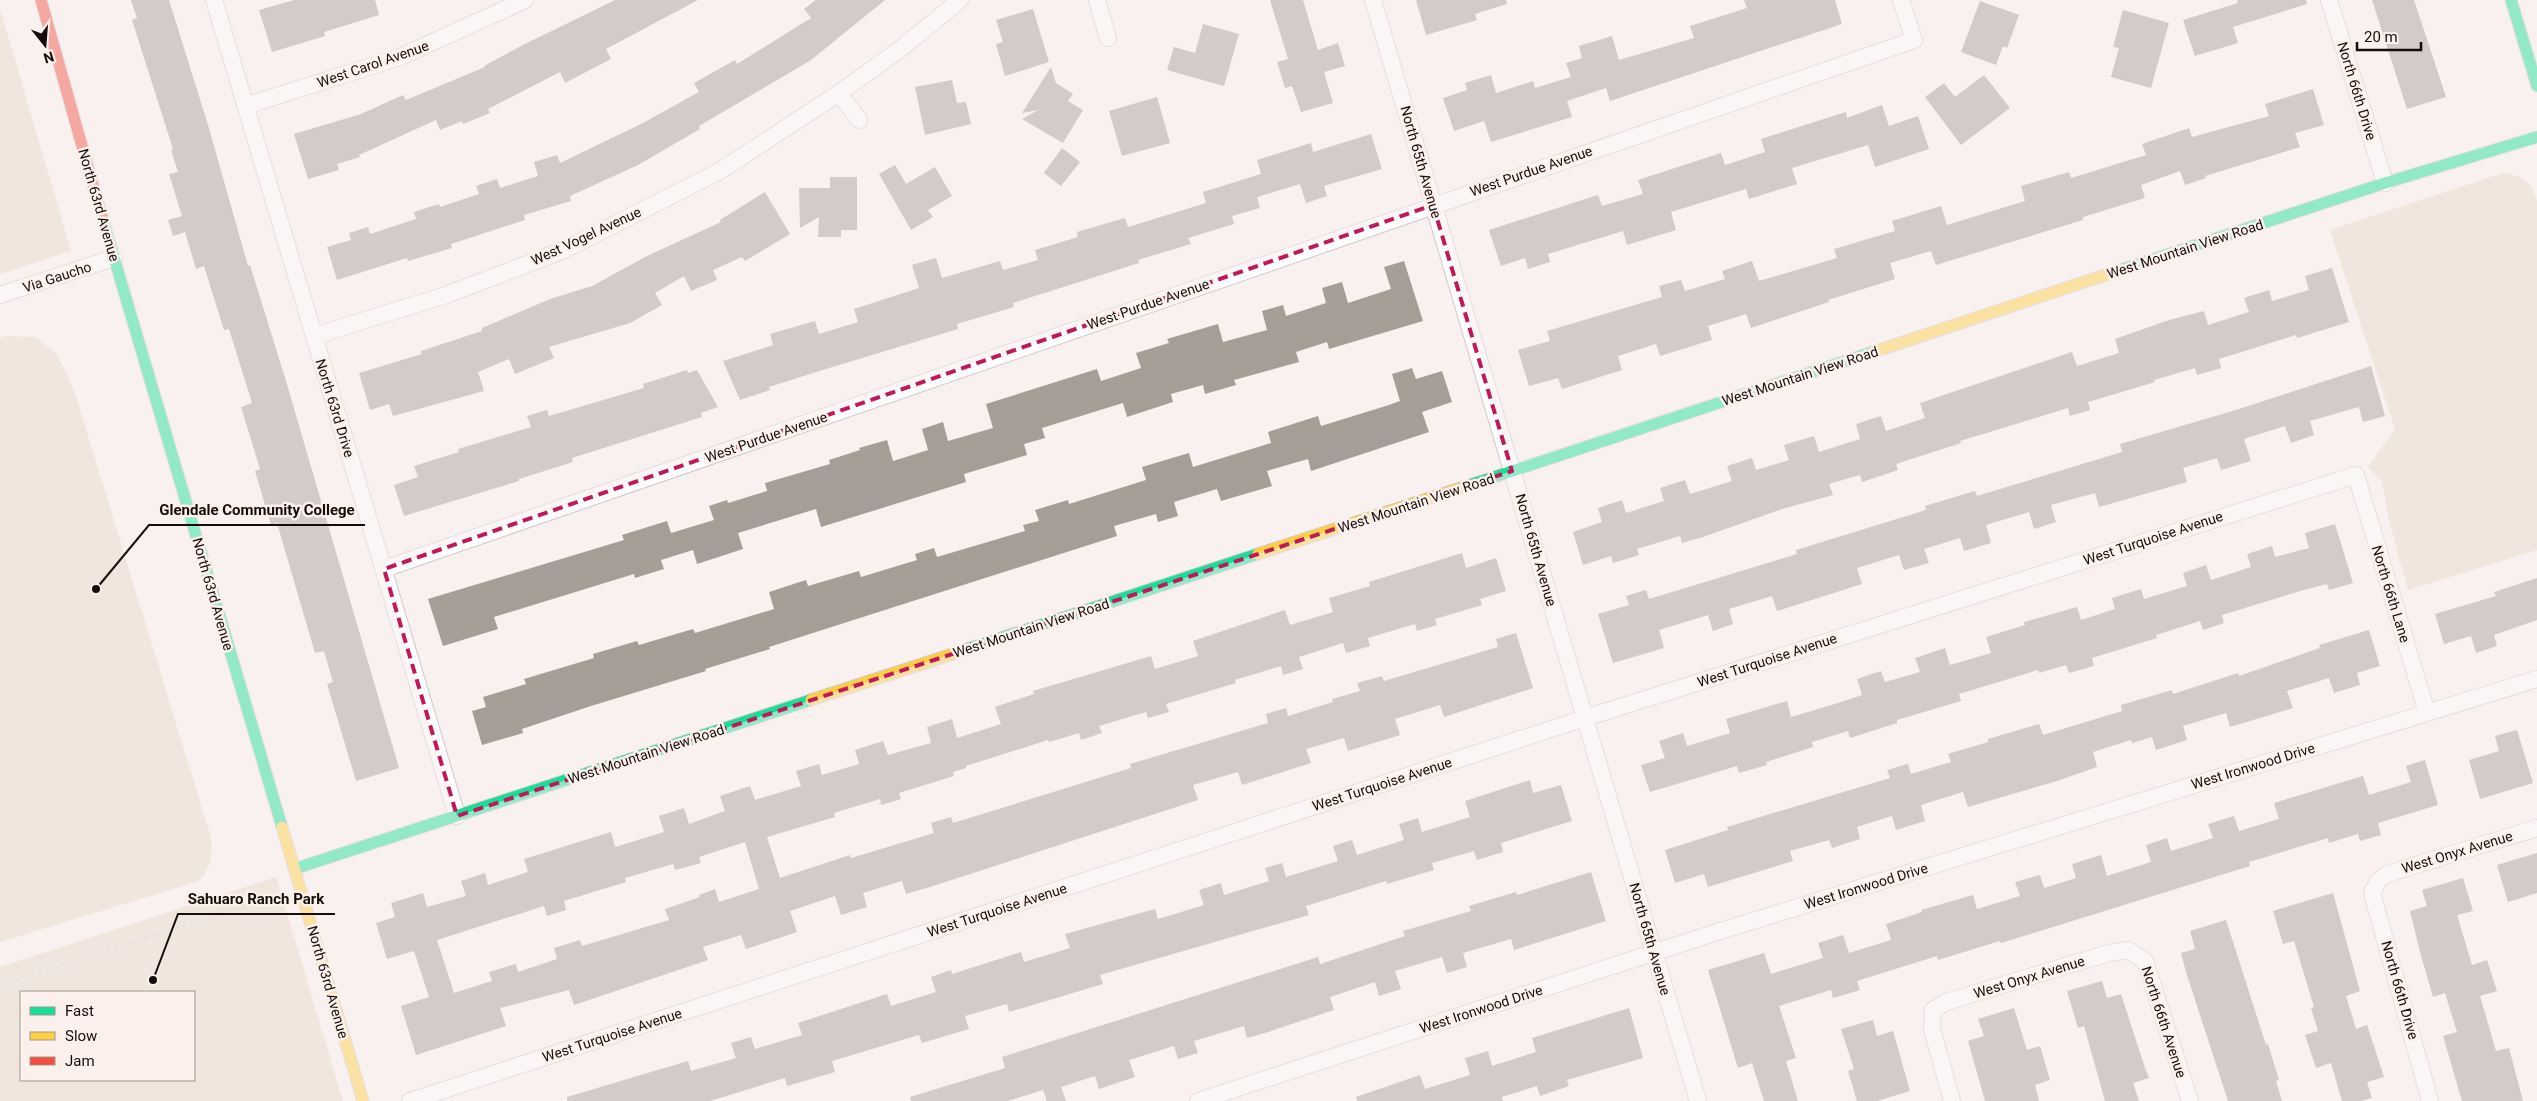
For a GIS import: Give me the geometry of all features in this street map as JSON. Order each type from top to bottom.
[{"type":"street","name":"North 63rd Avenue","points":[[40,0],[114,258],[363,1101]]},
{"type":"street","name":"North 63rd Drive","points":[[214,0],[457,816]]},
{"type":"street","name":"West Carol Avenue","points":[[245,106],[400,57],[525,0]]},
{"type":"street","name":"West Vogel Avenue","points":[[314,336],[446,295],[564,250],[720,171],[839,93],[899,50],[960,0]]},
{"type":"street","points":[[1097,0],[1108,38]]},
{"type":"street","name":"North 65th Avenue","points":[[1373,0],[1698,1101]]},
{"type":"street","name":"West Purdue Avenue","points":[[384,569],[1914,40],[1901,0]]},
{"type":"street","name":"North 66th Drive","points":[[2329,0],[2385,183]]},
{"type":"street","points":[[2511,0],[2537,86]]},
{"type":"street","points":[[839,93],[859,120]]},
{"type":"street","name":"West Mountain View Road","points":[[294,869],[1512,471],[2385,183],[2537,137]]},
{"type":"street","name":"Via Gaucho","points":[[0,295],[114,258]]},
{"type":"street","name":"West Turquoise Avenue","points":[[410,1101],[1585,718],[2356,474]]},
{"type":"street","name":"North 66th Lane","points":[[2356,474],[2427,712]]},
{"type":"street","name":"West Ironwood Drive","points":[[1198,1101],[1654,952],[2537,679]]},
{"type":"street","name":"West Onyx Avenue","points":[[2378,881],[2387,874],[2537,828]]},
{"type":"street","name":"North 66th Drive","points":[[2378,881],[2372,893],[2430,1101]]},
{"type":"street","name":"West Onyx Avenue","points":[[1952,1101],[1932,1029],[1933,1010],[1946,1002],[2109,952],[2128,950]]},
{"type":"street","name":"North 66th Avenue","points":[[2128,950],[2145,961],[2190,1101]]},
{"type":"path","points":[[0,985],[300,887]]},
{"type":"highlighted area","points":[[1433,205],[1512,471],[457,816],[384,569]]},
{"type":"shaded area","points":[[0,9],[71,251],[0,274]]},
{"type":"shaded area","points":[[2503,173],[2516,176],[2525,181],[2532,189],[2537,201],[2537,550],[2408,590],[2389,520],[2382,481],[2368,467],[2395,429],[2330,230]]},
{"type":"shaded area","points":[[4,336],[35,337],[57,354],[75,393],[211,838],[211,850],[210,861],[199,881],[0,942],[0,338]]},
{"type":"shaded area","points":[[276,877],[343,1101],[0,1101],[0,967]]},
{"type":"building","points":[[131,0],[169,0],[208,125],[248,266],[250,265],[286,381],[399,768],[356,781],[327,684],[333,682],[324,651],[315,653],[277,523],[271,525],[255,471],[260,469],[241,407],[252,403],[229,329],[224,330],[204,266],[196,269],[185,232],[173,236],[168,220],[182,216],[169,174],[178,172],[171,150],[173,149],[132,20],[137,18]]},
{"type":"building","points":[[294,0],[375,0],[379,15],[324,32],[325,36],[272,52],[259,10]]},
{"type":"building","points":[[615,0],[698,0],[606,49],[611,59],[565,83],[560,72],[488,109],[490,113],[463,124],[462,121],[440,130],[436,120],[359,155],[360,157],[337,164],[339,170],[308,179],[294,134],[361,114],[403,95],[406,100],[485,67],[525,44]]},
{"type":"building","points":[[816,0],[885,0],[811,60],[699,126],[700,129],[638,165],[570,196],[571,201],[524,215],[525,220],[451,244],[452,248],[408,261],[407,258],[337,280],[327,247],[351,240],[349,233],[368,227],[370,234],[416,219],[414,212],[439,204],[440,207],[479,194],[476,186],[497,179],[500,188],[538,176],[534,162],[557,155],[560,163],[641,124],[699,92],[694,83],[735,60],[737,64],[811,18],[804,9]]},
{"type":"building","points":[[1270,0],[1303,0],[1318,50],[1338,43],[1345,66],[1324,72],[1333,103],[1301,112],[1292,86],[1285,88],[1277,62],[1288,59]]},
{"type":"building","points":[[1416,0],[1506,0],[1507,4],[1475,14],[1477,20],[1426,35]]},
{"type":"building","points":[[1744,0],[1835,0],[1842,24],[1610,101],[1606,88],[1567,101],[1572,117],[1491,142],[1484,121],[1454,131],[1443,98],[1467,90],[1465,83],[1491,75],[1496,93],[1533,81],[1535,88],[1571,77],[1566,63],[1582,58],[1579,46],[1612,36],[1619,60],[1694,38],[1690,26],[1747,8]]},
{"type":"building","points":[[2237,0],[2306,0],[2307,4],[2233,27],[2238,43],[2195,56],[2183,20],[2238,3]]},
{"type":"building","points":[[2372,0],[2414,0],[2446,97],[2407,109]]},
{"type":"building","points":[[1980,1],[2019,15],[2007,48],[2003,46],[1996,65],[1961,52]]},
{"type":"building","points":[[1033,9],[1049,62],[1005,76],[996,44],[1003,42],[996,20]]},
{"type":"building","points":[[2123,10],[2169,23],[2151,88],[2111,77],[2119,48],[2113,47]]},
{"type":"building","points":[[1203,24],[1239,34],[1224,86],[1167,70],[1174,47],[1195,53]]},
{"type":"building","points":[[1051,67],[1056,83],[1073,94],[1068,101],[1083,110],[1063,143],[1022,119],[1038,110],[1022,113]]},
{"type":"building","points":[[1984,75],[2010,108],[1961,145],[1925,97],[1944,83],[1955,97]]},
{"type":"building","points":[[952,80],[957,103],[966,102],[971,124],[925,135],[915,87]]},
{"type":"building","points":[[2313,89],[2324,125],[2295,133],[2300,147],[2205,176],[2206,178],[2185,185],[2180,171],[2141,185],[2145,198],[2083,217],[2083,220],[1936,265],[1931,251],[1890,263],[1895,279],[1828,300],[1829,302],[1751,328],[1746,314],[1708,326],[1712,340],[1660,356],[1656,344],[1618,356],[1622,370],[1562,389],[1558,378],[1529,386],[1518,350],[1550,341],[1547,331],[1662,297],[1659,286],[1681,280],[1685,291],[1725,279],[1722,271],[1752,261],[1759,281],[1837,258],[1834,249],[1895,231],[1892,221],[1941,206],[1947,225],[2025,201],[2021,186],[2069,172],[2071,178],[2146,155],[2142,144],[2189,128],[2192,137],[2269,116],[2265,104]]},
{"type":"building","points":[[1157,97],[1170,143],[1122,156],[1109,111]]},
{"type":"building","points":[[1882,105],[1889,126],[1918,116],[1929,149],[1875,167],[1868,145],[1792,168],[1797,184],[1749,199],[1746,189],[1671,212],[1676,230],[1627,245],[1623,231],[1548,254],[1550,262],[1528,269],[1525,258],[1501,266],[1489,230],[1598,195],[1602,206],[1643,194],[1638,180],[1721,153],[1725,165],[1765,152],[1761,139],[1846,112],[1847,118]]},
{"type":"building","points":[[1371,134],[1382,169],[1324,186],[1327,196],[1306,203],[1300,184],[1257,197],[1260,208],[1232,216],[1234,224],[1188,238],[1191,244],[1138,260],[1139,263],[1013,303],[1014,307],[957,324],[958,329],[769,387],[770,390],[740,400],[723,361],[773,345],[770,334],[815,321],[819,334],[858,322],[854,309],[919,288],[912,265],[936,258],[942,278],[1000,261],[1003,270],[1038,260],[1035,250],[1078,237],[1077,232],[1125,218],[1128,227],[1206,203],[1203,192],[1261,174],[1257,160],[1311,143],[1313,152]]},
{"type":"building","points":[[1062,148],[1080,162],[1061,186],[1044,173]]},
{"type":"building","points":[[895,165],[906,184],[935,167],[952,196],[928,210],[933,217],[911,230],[879,174]]},
{"type":"building","points":[[830,177],[857,177],[857,230],[841,230],[841,237],[818,237],[819,217],[800,228],[799,188],[830,188]]},
{"type":"building","points":[[765,192],[790,234],[745,261],[742,257],[713,270],[717,280],[691,291],[684,276],[655,293],[662,305],[630,323],[549,347],[554,358],[515,374],[509,359],[478,372],[484,391],[393,416],[389,404],[370,410],[359,373],[422,354],[421,351],[482,331],[482,328],[550,299],[592,286],[647,256],[721,222],[720,220]]},
{"type":"building","points":[[1404,261],[1423,321],[1329,349],[1327,342],[1296,352],[1299,362],[1234,380],[1236,385],[1205,394],[1203,385],[1171,394],[1173,402],[1127,417],[1123,403],[1042,428],[1045,438],[1024,444],[1027,455],[964,474],[966,482],[821,527],[816,509],[738,533],[743,549],[697,564],[693,550],[661,560],[664,569],[635,578],[634,574],[494,617],[498,629],[443,646],[428,599],[624,540],[622,535],[667,521],[671,533],[714,520],[709,506],[727,500],[728,503],[767,491],[765,483],[830,464],[829,460],[860,450],[859,448],[887,440],[893,461],[928,450],[922,429],[943,422],[948,441],[993,428],[986,404],[1097,369],[1101,381],[1141,368],[1136,353],[1169,343],[1167,339],[1218,324],[1223,342],[1267,330],[1262,311],[1283,305],[1286,316],[1326,303],[1322,288],[1342,282],[1348,303],[1391,289],[1384,267]]},
{"type":"building","points":[[2332,268],[2349,322],[2297,338],[2296,335],[2219,359],[2221,368],[2197,375],[2195,368],[2088,402],[2090,410],[2070,416],[2068,408],[1960,441],[1961,443],[1896,464],[1898,470],[1862,482],[1860,475],[1829,484],[1833,495],[1782,509],[1703,537],[1682,543],[1680,536],[1637,549],[1639,555],[1613,563],[1611,556],[1583,565],[1573,532],[1602,522],[1598,508],[1622,500],[1626,513],[1664,501],[1660,488],[1685,480],[1690,494],[1732,481],[1727,466],[1752,458],[1756,470],[1789,460],[1784,445],[1814,436],[1819,452],[1860,439],[1856,424],[1881,416],[1886,431],[1925,418],[1920,403],[2072,352],[2077,366],[2119,353],[2115,339],[2169,320],[2204,311],[2208,325],[2249,312],[2244,298],[2269,290],[2272,301],[2309,290],[2305,276]]},
{"type":"building","points":[[2371,366],[2385,416],[2363,422],[2359,407],[2310,421],[2314,435],[2291,443],[2285,426],[2244,439],[2251,461],[2221,470],[2217,458],[2183,468],[2187,482],[2099,507],[2095,493],[2051,505],[2056,522],[2034,529],[2029,512],[1986,525],[1991,543],[1964,551],[1960,538],[1924,549],[1929,563],[1904,570],[1899,555],[1857,568],[1862,584],[1777,611],[1772,596],[1729,609],[1733,624],[1713,631],[1708,615],[1659,630],[1664,648],[1613,663],[1598,614],[1629,605],[1626,596],[1646,590],[1649,599],[1797,554],[1796,550],[1926,510],[1925,506],[1975,491],[1977,496],[2122,452],[2120,444],[2236,410]]},
{"type":"building","points":[[1412,368],[1416,379],[1442,371],[1452,402],[1422,412],[1429,432],[1311,471],[1308,459],[1267,471],[1272,486],[1221,501],[1217,489],[1174,502],[1178,516],[1158,522],[1156,514],[1114,526],[1117,536],[769,647],[770,649],[705,669],[706,671],[591,706],[522,729],[523,733],[482,745],[472,711],[486,707],[483,697],[526,684],[524,679],[594,658],[593,654],[637,641],[639,645],[693,629],[695,633],[774,609],[769,592],[806,580],[808,586],[859,571],[861,577],[917,560],[915,554],[934,548],[937,557],[1025,531],[1023,525],[1039,521],[1035,510],[1068,500],[1069,504],[1146,480],[1142,467],[1189,453],[1193,467],[1271,443],[1268,432],[1318,416],[1321,426],[1389,405],[1400,401],[1392,374]]},
{"type":"building","points":[[687,370],[688,373],[697,370],[718,407],[701,413],[702,417],[572,458],[573,462],[519,479],[519,481],[404,516],[394,485],[418,477],[414,466],[459,452],[458,449],[531,427],[527,416],[547,410],[549,416],[644,388],[643,384]]},
{"type":"building","points":[[2335,524],[2353,583],[2329,590],[2327,584],[2222,615],[2224,623],[2203,630],[2200,621],[2156,635],[2157,638],[2092,658],[2094,666],[2069,673],[2066,665],[2039,673],[2038,670],[1959,694],[1961,701],[1897,720],[1897,723],[1850,738],[1848,731],[1812,742],[1813,747],[1766,762],[1767,765],[1739,773],[1737,766],[1650,792],[1641,765],[1665,758],[1659,741],[1683,733],[1687,746],[1730,733],[1726,719],[1787,701],[1791,717],[1838,703],[1862,695],[1857,679],[1881,671],[1885,682],[1920,672],[1915,658],[1945,648],[1950,665],[1991,653],[1986,637],[2025,625],[2024,622],[2077,607],[2081,620],[2115,609],[2112,598],[2141,589],[2144,599],[2187,586],[2183,573],[2206,565],[2211,580],[2251,567],[2247,554],[2272,546],[2275,557],[2309,548],[2305,533]]},
{"type":"building","points":[[1462,553],[1466,568],[1496,558],[1506,591],[1480,599],[1482,605],[1435,619],[1437,625],[1417,631],[1415,624],[1368,638],[1370,646],[1346,653],[1343,643],[1299,657],[1303,669],[1283,675],[1281,666],[1235,680],[1236,683],[1166,704],[1169,712],[1148,718],[1146,712],[1099,726],[1102,733],[1081,740],[1079,733],[1049,742],[1048,740],[966,766],[966,768],[953,772],[954,776],[899,793],[901,799],[881,805],[880,799],[834,813],[835,817],[767,837],[780,878],[850,855],[851,858],[934,833],[931,823],[951,817],[953,823],[1131,768],[1130,764],[1268,723],[1266,714],[1286,708],[1288,716],[1333,702],[1332,699],[1360,691],[1357,683],[1382,676],[1384,681],[1498,647],[1496,639],[1516,633],[1533,688],[1444,717],[1440,705],[1395,719],[1400,735],[1348,751],[1344,738],[1306,749],[1311,763],[1242,785],[1238,772],[1193,785],[1198,800],[930,887],[906,894],[902,881],[863,893],[867,907],[841,915],[835,896],[790,911],[797,932],[746,949],[741,935],[703,947],[708,960],[574,1005],[569,990],[500,1008],[506,1026],[416,1055],[401,1006],[429,997],[414,951],[387,959],[376,923],[395,917],[391,903],[423,893],[427,907],[466,896],[461,881],[485,873],[488,885],[528,872],[524,859],[611,832],[615,847],[664,832],[659,816],[684,808],[689,824],[725,811],[720,796],[750,786],[755,800],[801,786],[796,771],[819,764],[822,775],[859,764],[855,750],[883,741],[888,755],[931,743],[927,727],[952,719],[957,738],[1001,724],[995,707],[1034,694],[1033,691],[1151,656],[1155,669],[1198,656],[1193,641],[1285,610],[1290,625],[1333,612],[1329,598],[1370,586],[1369,582]],"holes":[[[745,842],[759,889],[719,902],[715,889],[699,895],[700,897],[665,909],[669,920],[582,946],[580,940],[554,948],[557,959],[518,972],[516,964],[489,972],[492,981],[454,993],[437,940],[544,906],[547,916],[566,910],[564,901],[626,882],[625,878],[673,864],[675,870],[701,863],[699,857]]]},
{"type":"building","points":[[2537,578],[2537,620],[2494,635],[2497,646],[2476,653],[2471,636],[2444,644],[2435,614],[2496,596],[2494,592]]},
{"type":"building","points":[[2369,630],[2380,666],[2357,673],[2360,685],[2334,693],[2329,678],[2287,691],[2293,708],[2230,727],[2226,713],[2183,726],[2187,740],[2156,750],[2152,737],[2132,743],[2131,740],[2093,752],[2097,767],[2057,781],[1968,807],[1963,792],[1921,805],[1925,821],[1896,830],[1892,816],[1857,827],[1860,839],[1832,848],[1829,840],[1790,851],[1793,861],[1708,887],[1704,874],[1675,883],[1665,850],[1728,830],[1727,827],[1890,778],[1887,770],[1908,764],[1911,774],[1951,762],[1948,754],[1988,742],[1988,739],[2039,724],[2043,735],[2122,711],[2121,705],[2172,690],[2173,694],[2238,673],[2239,676],[2320,648],[2319,645]]},
{"type":"building","points":[[2517,730],[2533,783],[2480,799],[2469,760],[2499,751],[2495,736]]},
{"type":"building","points":[[2425,760],[2438,805],[2378,823],[2381,835],[2360,841],[2358,834],[2329,843],[2328,838],[2249,862],[2250,866],[2001,943],[2000,941],[1938,960],[1937,956],[1857,981],[1860,990],[1833,998],[1831,990],[1779,1006],[1796,1058],[1786,1061],[1798,1101],[1764,1101],[1752,1063],[1738,1068],[1708,970],[1764,953],[1771,974],[1823,958],[1818,943],[1843,935],[1849,953],[1891,940],[1886,924],[1922,912],[1921,910],[1973,895],[1977,909],[2020,896],[2015,882],[2040,875],[2044,888],[2076,878],[2072,864],[2101,855],[2107,876],[2151,862],[2146,845],[2167,838],[2171,851],[2213,838],[2208,824],[2234,816],[2239,831],[2279,819],[2274,803],[2363,776],[2369,795],[2411,782],[2406,766]]},
{"type":"building","points":[[1530,780],[1533,793],[1561,785],[1572,821],[1501,843],[1503,852],[1477,860],[1474,851],[1432,863],[1434,870],[1387,884],[1386,881],[1306,906],[1309,915],[1100,975],[1103,984],[1009,1012],[1007,1004],[965,1016],[969,1029],[922,1043],[919,1035],[832,1061],[835,1072],[787,1086],[785,1078],[710,1101],[567,1101],[567,1097],[688,1061],[691,1071],[736,1058],[731,1043],[751,1037],[755,1049],[802,1035],[798,1023],[887,994],[891,1006],[936,992],[931,977],[951,970],[952,974],[1021,952],[1024,962],[1070,948],[1065,934],[1155,909],[1158,919],[1204,905],[1199,890],[1221,883],[1224,895],[1269,881],[1265,868],[1282,863],[1286,877],[1338,861],[1333,846],[1352,840],[1357,855],[1404,840],[1399,824],[1418,818],[1422,832],[1470,817],[1465,801]]},
{"type":"building","points":[[2537,853],[2537,893],[2508,902],[2497,865]]},
{"type":"building","points":[[1591,872],[1606,921],[1514,950],[1511,939],[1463,953],[1467,967],[1447,973],[1442,957],[1395,971],[1401,989],[1379,996],[1375,982],[1330,997],[1334,1010],[1265,1033],[1247,1038],[1244,1026],[1194,1041],[1198,1053],[1178,1059],[1174,1046],[1129,1060],[1135,1077],[1099,1089],[1095,1076],[1061,1087],[1066,1101],[1047,1101],[1043,1090],[1008,1101],[911,1101],[910,1097],[1005,1068],[1002,1057],[1318,957],[1320,964],[1405,936],[1403,931],[1471,911],[1469,906],[1516,892],[1517,895]]},
{"type":"building","points":[[2463,878],[2473,911],[2457,915],[2472,965],[2487,960],[2497,991],[2480,996],[2496,1051],[2509,1048],[2523,1101],[2462,1101],[2443,1036],[2457,1032],[2445,993],[2433,997],[2420,952],[2410,911],[2427,906],[2422,890]]},
{"type":"building","points":[[2333,893],[2360,991],[2346,996],[2356,1029],[2367,1025],[2384,1077],[2367,1082],[2372,1098],[2361,1101],[2342,1101],[2331,1063],[2316,1068],[2305,1035],[2318,1031],[2311,1008],[2314,1007],[2294,941],[2283,944],[2273,911]]},
{"type":"building","points":[[2226,920],[2266,1045],[2268,1044],[2279,1080],[2276,1081],[2282,1101],[2228,1101],[2186,972],[2181,953],[2195,949],[2190,931]]},
{"type":"building","points":[[2102,981],[2107,998],[2121,994],[2149,1078],[2133,1083],[2139,1101],[2105,1101],[2084,1026],[2078,1028],[2067,991]]},
{"type":"building","points":[[1629,1008],[1643,1058],[1567,1080],[1569,1086],[1540,1096],[1537,1086],[1502,1097],[1503,1101],[1357,1101],[1356,1097],[1420,1075],[1425,1089],[1470,1075],[1465,1058],[1488,1051],[1492,1066],[1536,1052],[1532,1038]]},
{"type":"building","points":[[2014,1008],[2027,1050],[2040,1046],[2050,1080],[2035,1085],[2039,1101],[1985,1101],[1968,1041],[1984,1036],[1978,1019]]},
{"type":"building","points":[[1873,1020],[1877,1036],[1893,1031],[1910,1091],[1877,1101],[1857,1101],[1848,1071],[1854,1069],[1841,1029]]},
{"type":"traffic: fast","points":[[2511,0],[2537,86]]},
{"type":"traffic: fast","points":[[2111,273],[2385,183],[2537,137]]},
{"type":"traffic: fast","points":[[102,217],[282,827]]},
{"type":"traffic: fast","points":[[1467,486],[1873,352]]},
{"type":"traffic: fast","points":[[968,649],[1258,554]]},
{"type":"traffic: fast","points":[[294,869],[811,700]]},
{"type":"traffic: slow","points":[[1873,352],[2111,273]]},
{"type":"traffic: slow","points":[[1258,554],[1467,486]]},
{"type":"traffic: slow","points":[[811,700],[968,649]]},
{"type":"traffic: slow","points":[[282,827],[363,1101]]},
{"type":"traffic: jam","points":[[41,0],[102,217]]},
{"type":"place","name":"Glendale Community College","points":[[96,589]]},
{"type":"place","name":"Sahuaro Ranch Park","points":[[153,980]]}]
